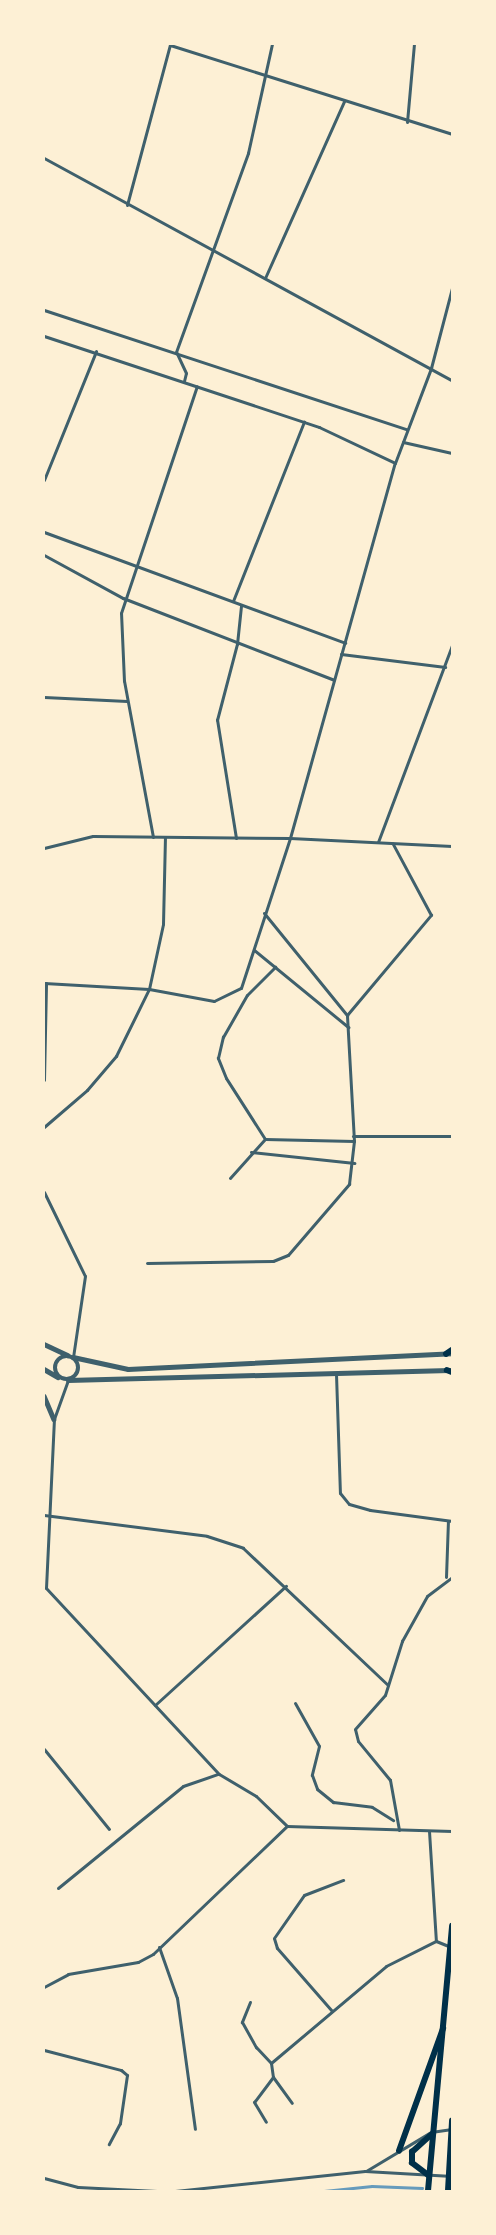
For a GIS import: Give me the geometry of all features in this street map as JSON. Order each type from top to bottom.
[{"type":"main road","points":[[428,2191],[431,2134],[446,2017],[452,1926]]},
{"type":"main road","points":[[399,2151],[446,2017]]},
{"type":"main road","points":[[448,2191],[451,2176],[452,2121]]},
{"type":"main road","points":[[429,2176],[412,2164],[412,2152],[431,2134]]},
{"type":"street","points":[[127,205],[170,44],[408,122],[452,134]]},
{"type":"street","points":[[184,381],[186,373],[176,352],[210,249],[248,153],[268,75],[272,44]]},
{"type":"street","points":[[408,122],[414,44]]},
{"type":"street","points":[[265,278],[344,101]]},
{"type":"street","points":[[44,158],[127,205],[452,380]]},
{"type":"street","points":[[44,1080],[45,983],[149,989],[225,1000],[241,988],[290,838],[395,463],[431,368],[452,288]]},
{"type":"street","points":[[44,310],[407,429]]},
{"type":"street","points":[[44,336],[96,351],[304,422],[395,463]]},
{"type":"street","points":[[44,480],[96,351]]},
{"type":"street","points":[[153,837],[127,701],[123,598],[136,566],[197,386]]},
{"type":"street","points":[[233,602],[304,422]]},
{"type":"street","points":[[403,442],[452,453]]},
{"type":"street","points":[[44,532],[344,643]]},
{"type":"street","points":[[44,555],[123,598],[237,644],[334,680]]},
{"type":"street","points":[[236,838],[217,720],[237,644],[241,605]]},
{"type":"street","points":[[378,842],[452,645]]},
{"type":"street","points":[[342,654],[445,667]]},
{"type":"street","points":[[44,697],[127,701]]},
{"type":"street","points":[[44,848],[93,836],[290,838],[452,846]]},
{"type":"street","points":[[44,1126],[87,1090],[116,1056],[149,989],[163,924],[165,837]]},
{"type":"street","points":[[347,1015],[431,914],[393,843]]},
{"type":"street","points":[[147,1263],[273,1261],[288,1255],[349,1184],[354,1163],[354,1141],[347,1015],[264,913]]},
{"type":"street","points":[[254,950],[348,1027]]},
{"type":"street","points":[[265,1139],[223,1074],[218,1058],[223,1037],[247,995],[275,967]]},
{"type":"street","points":[[353,1136],[452,1136]]},
{"type":"street","points":[[230,1178],[251,1152],[265,1139],[354,1141]]},
{"type":"street","points":[[251,1152],[354,1163]]},
{"type":"street","points":[[44,1192],[85,1276],[71,1356],[79,1371],[68,1380],[54,1420],[46,1515],[45,1589],[219,1774],[256,1796],[287,1826],[452,1831]]},
{"type":"street","points":[[44,1344],[87,1362],[128,1369],[450,1352]]},
{"type":"street","points":[[60,1378],[55,1363],[71,1356]]},
{"type":"street","points":[[44,1369],[60,1378],[68,1380],[451,1370]]},
{"type":"street","points":[[336,1374],[340,1493],[349,1504],[370,1510],[450,1521],[446,1577],[426,1596],[402,1640],[388,1685],[356,1729],[358,1741],[390,1780],[394,1820],[399,1830]]},
{"type":"street","points":[[44,1396],[54,1420]]},
{"type":"street","points":[[46,1515],[207,1536],[243,1548],[286,1586],[388,1685]]},
{"type":"street","points":[[446,1577],[452,1577]]},
{"type":"street","points":[[155,1705],[286,1586]]},
{"type":"street","points":[[295,1703],[319,1746],[312,1776],[317,1789],[333,1802],[372,1807],[394,1820]]},
{"type":"street","points":[[44,1749],[109,1829]]},
{"type":"street","points":[[58,1888],[183,1786],[219,1774]]},
{"type":"street","points":[[44,1987],[68,1974],[138,1962],[159,1947],[287,1826]]},
{"type":"street","points":[[429,1831],[436,1942]]},
{"type":"street","points":[[332,2010],[277,1948],[274,1938],[304,1895],[343,1880]]},
{"type":"street","points":[[272,2063],[386,1966],[436,1942],[451,1947]]},
{"type":"street","points":[[159,1947],[177,1998],[195,2130]]},
{"type":"street","points":[[250,2002],[242,2022],[256,2047],[272,2063],[273,2077],[292,2103]]},
{"type":"street","points":[[44,2050],[121,2070],[127,2075],[120,2123],[109,2144]]},
{"type":"street","points":[[266,2122],[254,2102],[273,2077]]},
{"type":"street","points":[[365,2171],[431,2134],[452,2130]]},
{"type":"street","points":[[175,2191],[214,2190],[365,2171],[451,2176]]},
{"type":"street","points":[[44,2178],[78,2187],[157,2191]]},
{"type":"waterway","points":[[324,2191],[372,2186],[422,2188]]}]
